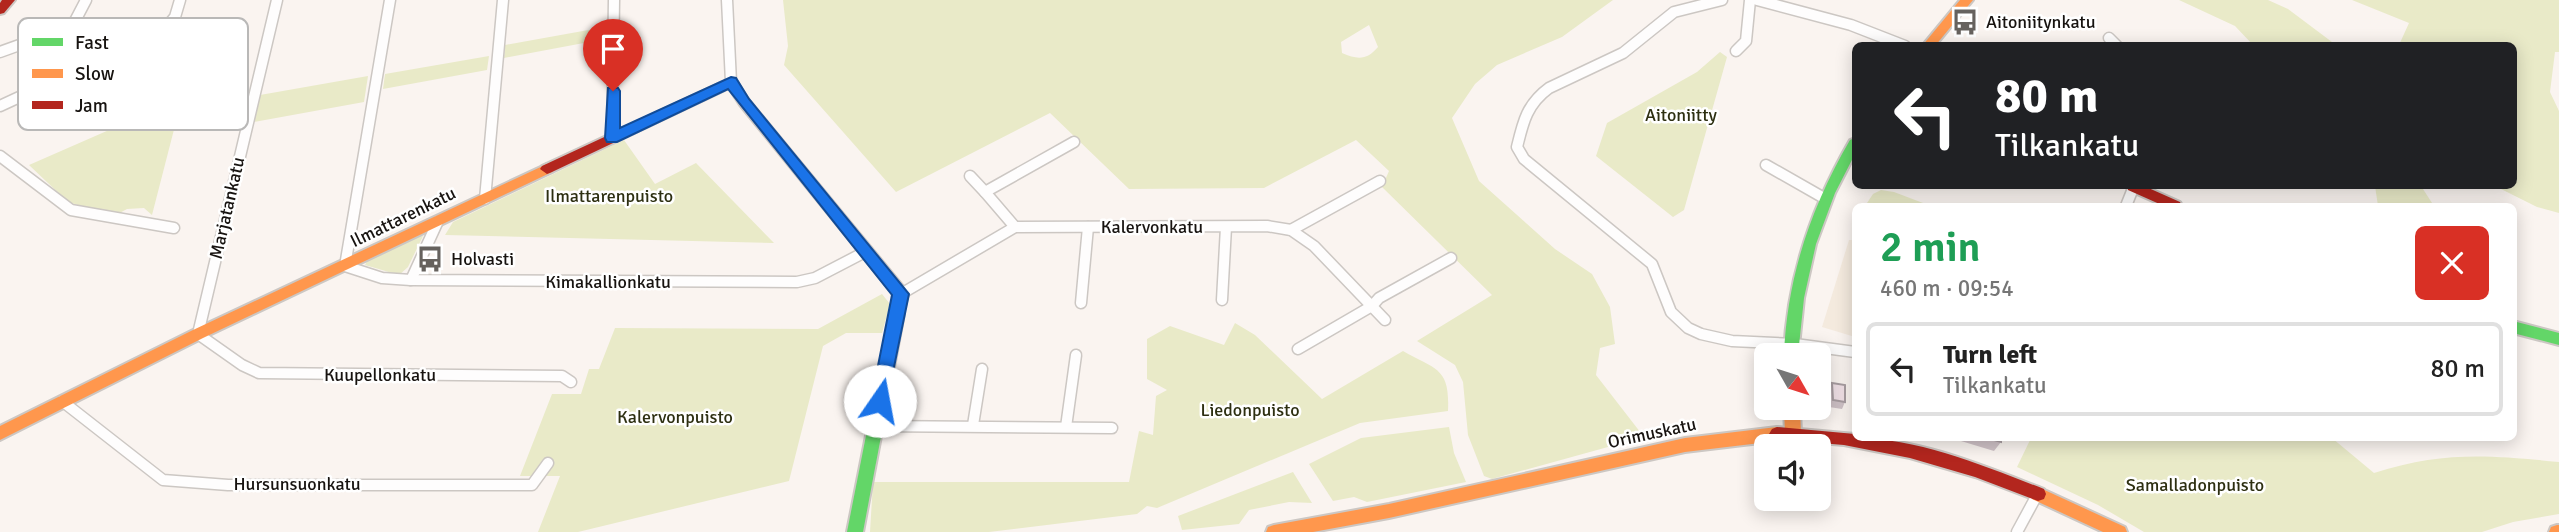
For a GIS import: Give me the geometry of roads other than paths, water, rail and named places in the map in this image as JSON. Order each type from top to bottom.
[{"type":"street","points":[[0,10],[9,0]]},
{"type":"street","points":[[77,18],[86,0]]},
{"type":"street","points":[[174,18],[180,0]]},
{"type":"street","name":"Marjatankatu","points":[[248,123],[277,0]]},
{"type":"street","points":[[345,266],[390,0]]},
{"type":"street","points":[[485,199],[503,0]]},
{"type":"street","points":[[612,138],[614,0]]},
{"type":"street","points":[[727,0],[731,82],[794,164],[901,294]]},
{"type":"street","points":[[1721,0],[1674,12],[1623,53],[1549,88],[1526,111],[1517,147],[1524,159],[1652,264],[1668,308],[1681,324],[1715,338],[1754,344]]},
{"type":"street","points":[[1736,51],[1746,41],[1750,0]]},
{"type":"street","points":[[1757,0],[1851,25],[1895,42]]},
{"type":"street","points":[[1931,42],[1968,0]]},
{"type":"street","points":[[2109,38],[2112,42]]},
{"type":"street","points":[[0,52],[18,46]]},
{"type":"street","name":"Ilmattarenkatu","points":[[0,433],[198,334],[731,82]]},
{"type":"street","points":[[0,106],[18,98]]},
{"type":"street","name":"Marjatankatu","points":[[198,334],[246,130]]},
{"type":"street","points":[[985,192],[1074,142]]},
{"type":"street","points":[[1792,343],[1802,263],[1824,198],[1852,148]]},
{"type":"street","points":[[0,156],[71,210],[174,228]]},
{"type":"street","points":[[1766,165],[1824,198]]},
{"type":"street","points":[[855,532],[901,294],[1015,227],[970,176]]},
{"type":"street","points":[[1380,181],[1291,230],[1314,246],[1385,320]]},
{"type":"street","points":[[2140,189],[2169,203]]},
{"type":"street","points":[[411,280],[438,221]]},
{"type":"street","name":"Kalervonkatu","points":[[1015,227],[1267,226],[1291,230]]},
{"type":"street","points":[[1081,303],[1088,227]]},
{"type":"street","points":[[1222,300],[1226,227]]},
{"type":"street","name":"Kimakallionkatu","points":[[345,266],[382,278],[411,280],[797,282],[815,278],[865,252]]},
{"type":"street","points":[[1298,349],[1372,306],[1379,298],[1451,258]]},
{"type":"street","points":[[2517,328],[2559,339]]},
{"type":"street","name":"Kuupellonkatu","points":[[198,334],[242,365],[260,373],[562,376],[571,382]]},
{"type":"street","points":[[1831,351],[1852,352]]},
{"type":"street","points":[[1066,427],[1076,355]]},
{"type":"street","points":[[973,425],[982,369]]},
{"type":"street","name":"Hursunsuonkatu","points":[[62,401],[163,480],[228,485],[532,485],[548,463]]},
{"type":"street","points":[[1792,420],[1793,434]]},
{"type":"street","points":[[874,426],[1112,428]]},
{"type":"street","name":"Orimuskatu","points":[[1274,532],[1332,528],[1654,450],[1754,436]]},
{"type":"street","name":"Orimuskatu","points":[[1831,438],[1852,440]]},
{"type":"street","name":"Orimuskatu","points":[[1857,441],[1961,466],[2066,504],[2119,532]]},
{"type":"street","points":[[2017,532],[2037,495]]},
{"type":"street","name":"Orimuskatu","points":[[2037,495],[2101,532]]},
{"type":"place","name":"Aitoniitynkatu","points":[[1965,22]]},
{"type":"place","name":"Holvasti","points":[[430,259]]},
{"type":"park label","name":"Aitoniitty","points":[[1681,115]]},
{"type":"park label","name":"Ilmattarenpuisto","points":[[609,196]]},
{"type":"park label","name":"Liedonpuisto","points":[[1250,410]]},
{"type":"park label","name":"Kalervonpuisto","points":[[675,417]]},
{"type":"park label","name":"Samalladonpuisto","points":[[2195,485]]}]
